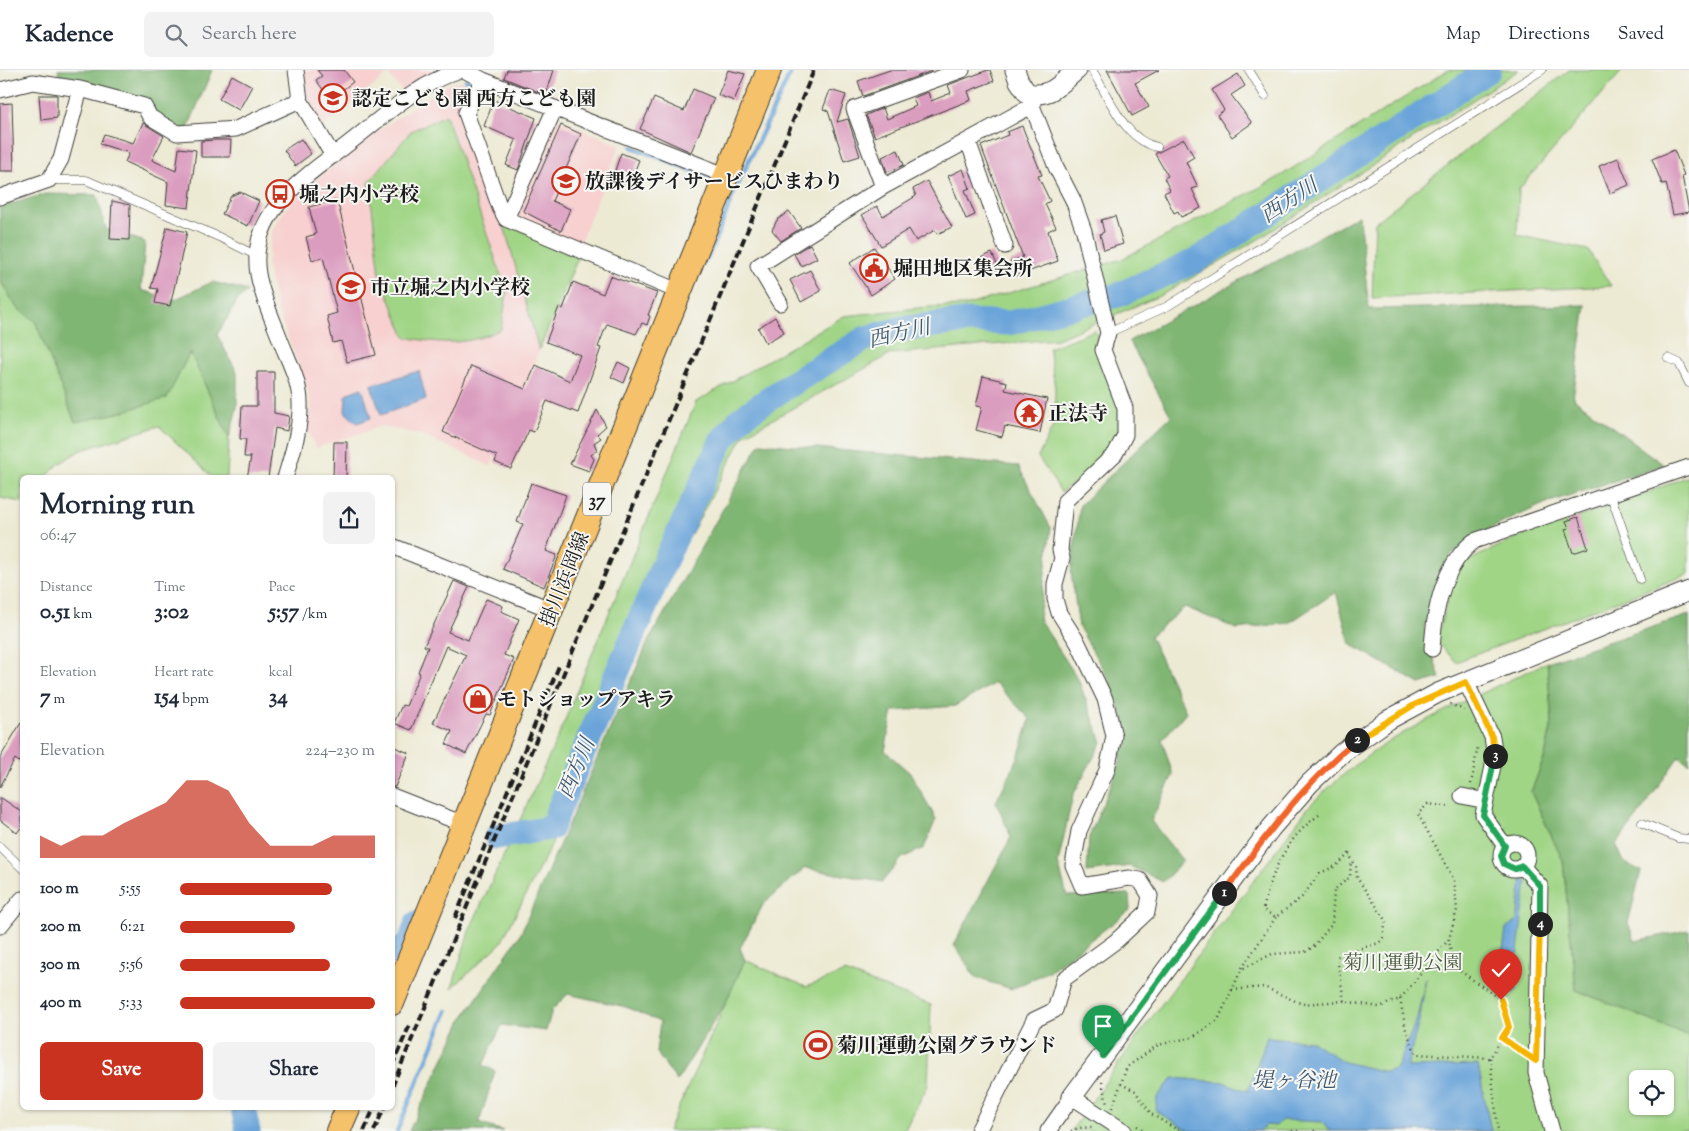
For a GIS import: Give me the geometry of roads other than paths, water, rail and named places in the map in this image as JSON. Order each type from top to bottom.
[{"type":"main road","name":"掛川浜岡線","points":[[395,996],[466,825],[769,70]]},
{"type":"main road","points":[[338,1131],[347,1110]]},
{"type":"street","points":[[296,70],[300,100],[333,156]]},
{"type":"street","points":[[286,475],[298,425],[300,404],[297,382],[264,296],[258,273],[258,242],[266,220],[280,200],[333,156],[441,76],[460,70]]},
{"type":"street","points":[[464,70],[481,83],[553,113],[727,176]]},
{"type":"street","points":[[883,187],[854,109],[962,70]]},
{"type":"street","points":[[978,1131],[1034,1020],[1055,1010],[1064,979],[1116,941],[1147,912],[1150,896],[1140,880],[1129,878],[1082,886],[1073,865],[1079,832],[1107,770],[1114,736],[1106,699],[1078,643],[1059,613],[1055,599],[1056,584],[1062,558],[1060,550],[1065,501],[1115,454],[1125,435],[1125,408],[1103,350],[1108,333],[1084,231],[1073,200],[1056,166],[1030,99],[1019,81],[1015,70]]},
{"type":"street","points":[[780,303],[758,266],[883,187],[968,141],[1030,99],[1053,90],[1077,70]]},
{"type":"street","points":[[0,90],[34,82],[80,89],[144,106],[150,117],[177,133],[236,129],[300,100]]},
{"type":"street","points":[[481,83],[466,113],[500,208],[506,219],[680,292]]},
{"type":"street","points":[[0,197],[48,180],[62,159],[80,89]]},
{"type":"street","points":[[506,219],[553,113]]},
{"type":"street","points":[[968,141],[1005,246]]},
{"type":"street","points":[[1432,649],[1433,625],[1448,571],[1462,551],[1474,542],[1689,467]]},
{"type":"street","points":[[395,547],[552,610]]},
{"type":"street","points":[[1048,1131],[1271,828],[1310,783],[1364,736],[1414,705],[1689,591]]},
{"type":"street","points":[[1466,682],[1501,756],[1483,815],[1505,846],[1501,856],[1504,864],[1515,869],[1522,866],[1540,886],[1536,1061],[1538,1087],[1552,1131]]},
{"type":"street","points":[[1466,790],[1486,801]]},
{"type":"street","points":[[395,797],[466,825]]},
{"type":"street","points":[[0,926],[20,901]]},
{"type":"street","points":[[1072,1097],[1124,1131]]},
{"type":"lane","points":[[1092,70],[1129,131],[1145,145],[1157,147]]},
{"type":"lane","points":[[1249,70],[1265,96]]},
{"type":"lane","points":[[1108,333],[1168,306],[1542,70]]},
{"type":"lane","points":[[48,180],[86,180],[219,236],[257,256]]},
{"type":"lane","points":[[1668,358],[1679,363],[1689,384]]},
{"type":"lane","points":[[1610,493],[1640,579]]},
{"type":"lane","points":[[1642,823],[1678,838],[1689,839]]},
{"type":"lane","points":[[0,847],[20,866]]},
{"type":"water","points":[[419,371],[426,399],[381,415],[371,385]]},
{"type":"water","points":[[362,388],[371,418],[357,423],[345,412],[346,396],[348,393]]},
{"type":"water","points":[[1522,879],[1527,882],[1514,981],[1517,990],[1513,993],[1501,967],[1506,928],[1517,921]]},
{"type":"water","name":"堤ヶ谷池","points":[[1426,978],[1420,1017],[1407,1067],[1478,1065],[1491,1131],[1329,1131],[1322,1122],[1282,1120],[1276,1126],[1266,1125],[1260,1131],[1189,1131],[1156,1111],[1157,1097],[1173,1078],[1223,1082],[1248,1091],[1267,1037],[1311,1041],[1344,1062],[1386,1072],[1397,1068],[1417,1018]]},
{"type":"waterway","points":[[700,266],[708,258],[736,188],[792,70]]},
{"type":"waterway","name":"西方川","points":[[497,837],[551,828],[663,565],[722,440],[741,418],[791,384],[866,338],[900,329],[967,321],[1009,323],[1118,295],[1195,261],[1489,70]]},
{"type":"waterway","points":[[466,80],[476,84]]},
{"type":"waterway","points":[[632,147],[710,178]]},
{"type":"waterway","name":"西方川","points":[[395,952],[409,945],[417,923]]},
{"type":"waterway","points":[[397,1131],[447,1011]]},
{"type":"waterway","name":"西方川","points":[[243,1110],[248,1131]]},
{"type":"railway","points":[[395,1080],[814,70]]},
{"type":"railway","points":[[455,918],[559,666]]},
{"type":"railway","points":[[395,1059],[411,1022]]},
{"type":"railway","points":[[364,1131],[373,1110]]},
{"type":"railway","points":[[374,1131],[383,1110]]},
{"type":"place","name":"認定こども園 西方こども園","points":[[333,98]]},
{"type":"place","name":"放課後デイサービスひまわり","points":[[566,181]]},
{"type":"place","name":"堀之内小学校","points":[[280,194]]},
{"type":"place","name":"堀田地区集会所","points":[[874,268]]},
{"type":"place","name":"市立堀之内小学校","points":[[351,287]]},
{"type":"place","name":"正法寺","points":[[1029,413]]},
{"type":"place","name":"モトショップアキラ","points":[[478,699]]},
{"type":"place","name":"菊川運動公園グラウンド","points":[[818,1045]]},
{"type":"park label","name":"菊川運動公園","points":[[1403,962]]}]
